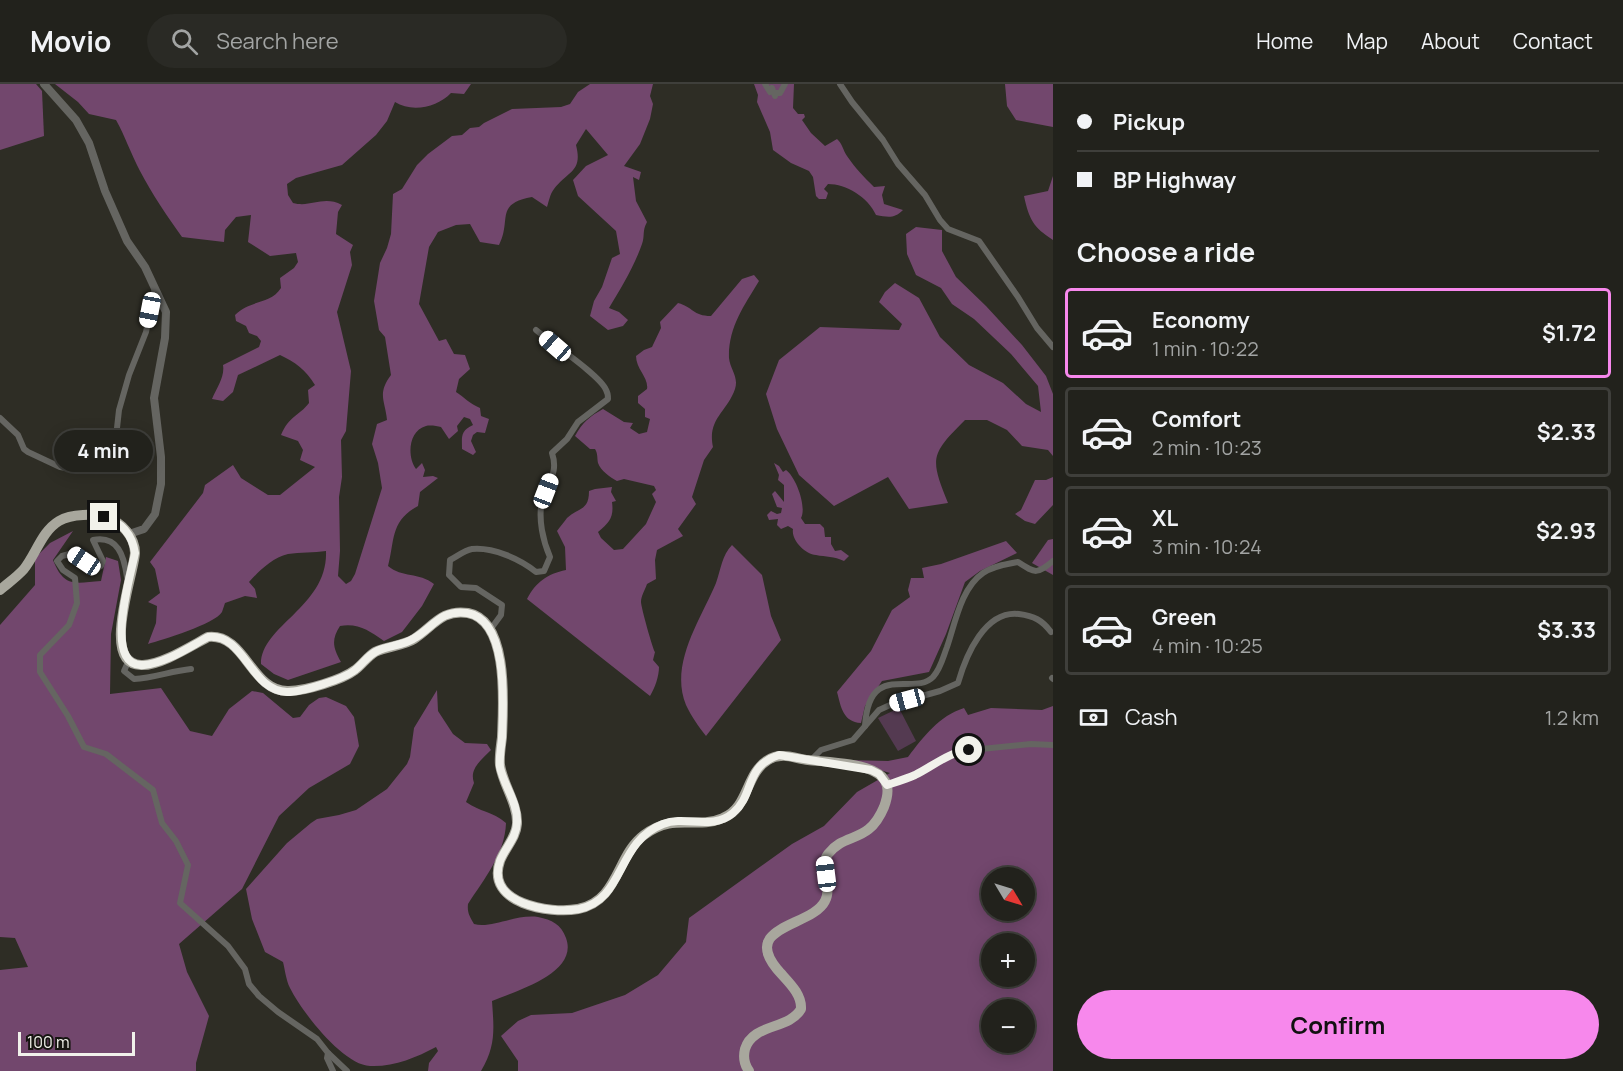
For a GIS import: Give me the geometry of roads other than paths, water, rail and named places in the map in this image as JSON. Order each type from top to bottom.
[{"type":"highway","points":[[0,590],[25,567],[44,536],[60,520],[67,517],[104,517],[117,523],[129,534],[135,553],[120,633],[122,648],[129,660],[141,665],[152,663],[208,637],[215,636],[229,642],[268,685],[286,692],[350,674],[376,652],[412,640],[434,621],[450,614],[474,615],[494,637],[502,677],[500,767],[516,812],[517,822],[516,831],[500,862],[498,875],[505,890],[518,902],[557,910],[581,909],[589,906],[604,896],[612,887],[628,855],[642,836],[664,823],[711,822],[734,813],[759,767],[770,758],[779,755],[871,770],[879,774],[887,785],[886,804],[873,827],[866,834],[845,842],[826,856],[824,862],[828,894],[820,909],[774,933],[768,940],[767,950],[771,961],[800,996],[801,1009],[793,1018],[757,1034],[747,1043],[744,1055],[745,1065],[749,1071]]},
{"type":"street","points":[[44,84],[76,120],[89,142],[105,191],[122,231],[145,267],[166,312],[165,338],[154,398],[161,457],[161,484],[155,514],[144,529],[129,534]]},
{"type":"street","points":[[765,84],[770,92],[772,88],[775,96],[776,93],[780,93],[785,84]]},
{"type":"street","points":[[840,84],[883,140],[898,164],[925,195],[940,220],[948,229],[979,241],[1037,328],[1053,347]]},
{"type":"street","points":[[0,418],[18,435],[27,452],[60,467],[78,470],[94,462],[112,465],[119,460],[116,437],[119,411],[129,375],[146,332],[155,288]]},
{"type":"street","points":[[490,630],[501,615],[502,605],[476,588],[461,587],[449,575],[450,560],[471,549],[494,551],[536,572],[544,571],[550,557],[544,542],[542,503],[556,465],[552,453],[567,439],[578,422],[608,399],[606,388],[590,371],[536,330]]},
{"type":"street","points":[[129,585],[125,562],[116,544],[102,538],[93,540],[103,561],[96,569],[73,553],[57,561],[63,570],[75,578],[77,603],[69,625],[40,655],[40,672],[68,716],[84,747],[106,754],[153,790],[162,823],[176,841],[188,865],[180,903],[228,946],[245,969],[249,984],[259,996],[317,1039],[347,1071]]},
{"type":"street","points":[[865,726],[866,715],[878,690],[889,684],[931,679],[939,668],[963,600],[972,584],[982,573],[1018,562],[1034,572],[1040,571],[1053,561]]},
{"type":"street","points":[[811,760],[821,750],[854,740],[879,710],[958,683],[964,661],[991,622],[1002,615],[1031,616],[1044,622],[1051,632]]},
{"type":"street","points":[[129,660],[124,671],[134,679],[191,669]]},
{"type":"street","points":[[887,785],[914,776],[941,759],[962,751],[1031,744],[1053,746]]},
{"type":"street","points":[[328,1053],[327,1058],[333,1071]]}]
